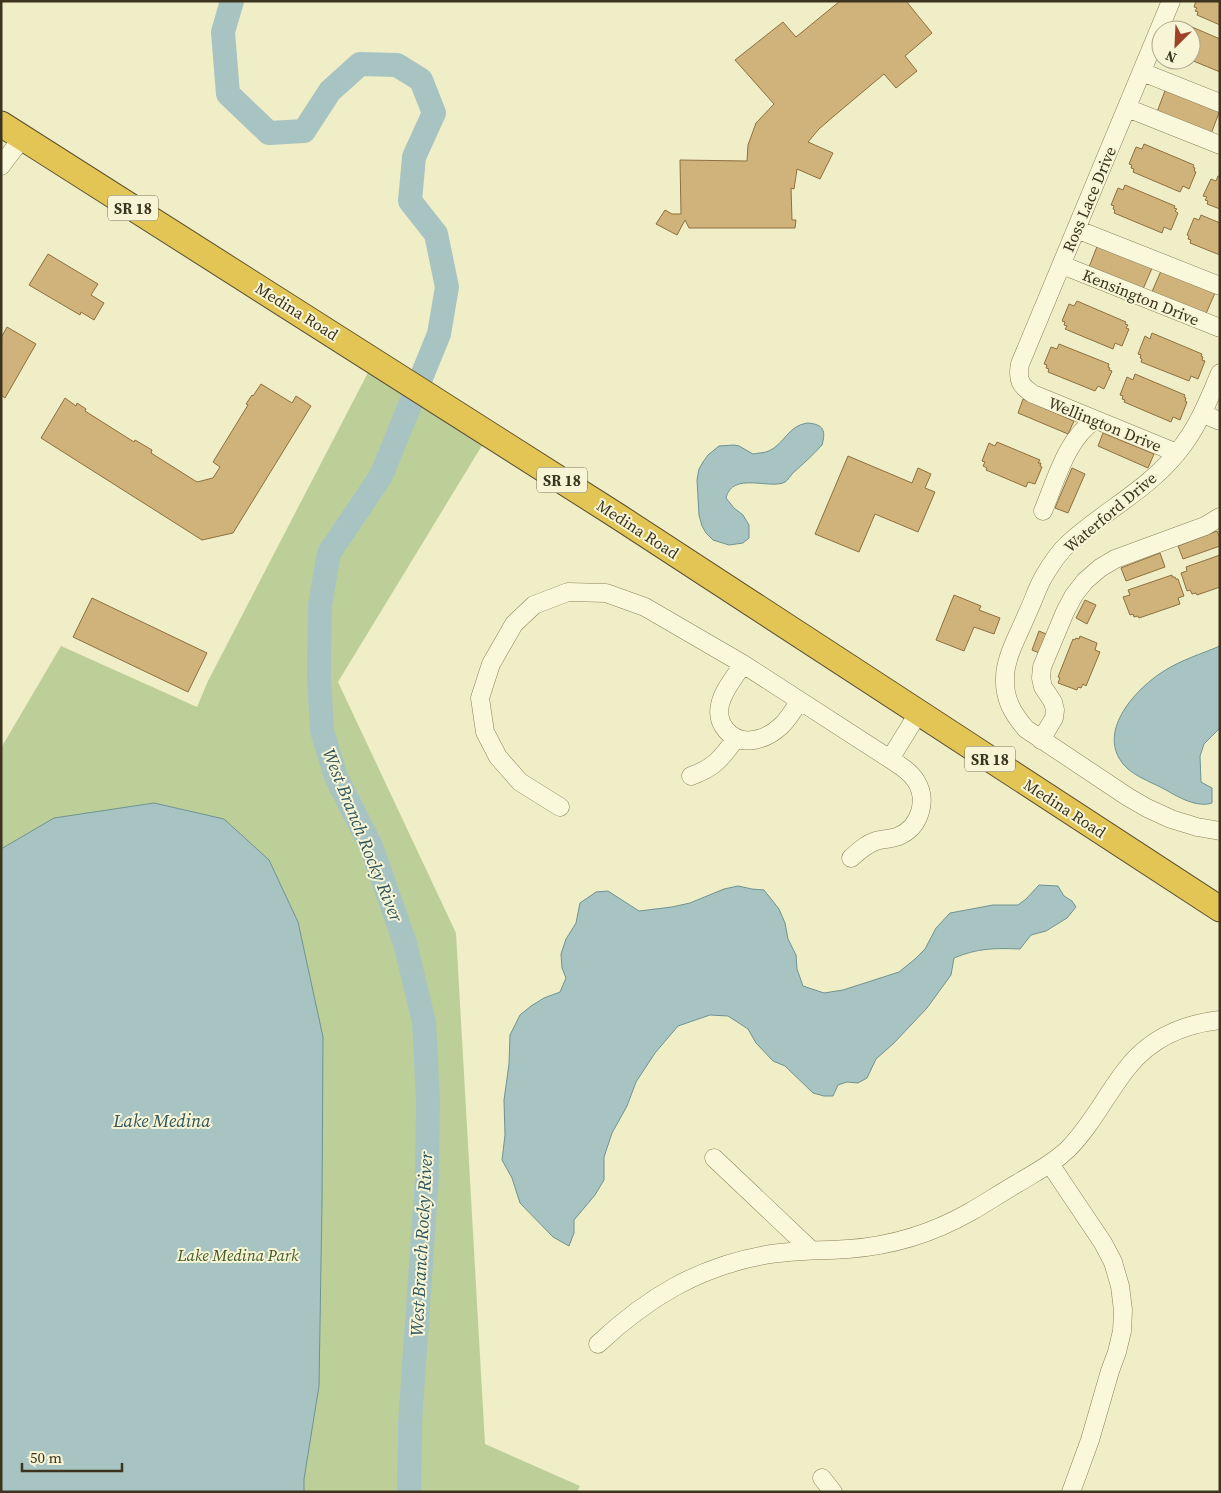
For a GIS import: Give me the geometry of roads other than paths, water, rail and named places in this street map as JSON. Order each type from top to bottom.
[{"type":"highway","name":"Medina Road","points":[[1,124],[635,527],[1220,909]]},
{"type":"street","name":"Ross Lace Drive","points":[[1033,394],[1020,382],[1018,373],[1020,364],[1171,1]]},
{"type":"street","points":[[1142,72],[1220,103]]},
{"type":"street","points":[[1127,108],[1220,145]]},
{"type":"street","points":[[1,166],[22,138]]},
{"type":"street","points":[[1076,228],[1220,286]]},
{"type":"street","name":"Kensington Drive","points":[[1062,265],[1220,328]]},
{"type":"street","name":"Waterford Drive","points":[[1220,373],[1203,414],[1177,454],[1154,476],[1069,543],[1054,561],[1043,577],[1008,661],[1004,677],[1009,705],[1016,718],[1026,729],[1041,740],[1147,808],[1171,819],[1196,827],[1220,831]]},
{"type":"street","name":"Wellington Drive","points":[[1033,394],[1177,454]]},
{"type":"street","points":[[1203,414],[1220,421]]},
{"type":"street","points":[[1043,511],[1070,445],[1095,420]]},
{"type":"street","points":[[1041,740],[1051,724],[1055,710],[1053,702],[1043,687],[1041,678],[1042,667],[1065,612],[1074,595],[1085,581],[1100,568],[1115,559],[1205,526],[1220,516]]},
{"type":"street","points":[[560,807],[520,782],[498,758],[485,732],[480,698],[491,664],[514,624],[534,605],[568,592],[606,593],[645,607],[742,664],[909,772],[916,780],[922,799],[917,821],[898,836],[874,841],[861,848],[851,858]]},
{"type":"street","points":[[742,664],[722,697],[719,707],[719,717],[728,733],[746,741],[756,740],[770,734],[782,726],[799,701]]},
{"type":"street","points":[[890,759],[919,712]]},
{"type":"street","points":[[691,776],[716,764],[736,738]]},
{"type":"street","points":[[598,1344],[621,1322],[675,1286],[734,1262],[766,1255],[811,1250],[848,1250],[883,1245],[916,1236],[970,1212],[1050,1164],[1066,1150],[1081,1135],[1129,1066],[1144,1050],[1161,1038],[1181,1028],[1220,1020]]},
{"type":"street","points":[[714,1158],[811,1250]]},
{"type":"street","points":[[1050,1164],[1104,1243],[1113,1262],[1120,1286],[1123,1310],[1122,1331],[1117,1352],[1090,1440],[1071,1492]]},
{"type":"street","points":[[822,1478],[833,1492]]},
{"type":"water","points":[[807,423],[817,425],[822,429],[824,436],[822,445],[785,482],[779,484],[744,483],[736,485],[730,490],[726,498],[743,515],[749,525],[749,538],[743,543],[729,545],[713,540],[702,526],[699,515],[697,480],[699,469],[708,455],[719,446],[734,445],[753,454],[767,452],[779,444],[795,428]]},
{"type":"water","points":[[1220,646],[1220,728],[1204,744],[1200,756],[1201,782],[1212,788],[1212,803],[1200,804],[1182,799],[1128,769],[1119,758],[1115,746],[1115,733],[1118,721],[1125,708],[1143,687],[1177,664]]},
{"type":"water","name":"Lake Medina","points":[[154,803],[224,819],[269,860],[298,922],[323,1037],[319,1386],[304,1479],[304,1492],[1,1492],[1,849],[54,818]]},
{"type":"water","points":[[1039,885],[1058,886],[1064,896],[1072,901],[1076,907],[1067,918],[1046,931],[1031,935],[1020,949],[986,949],[954,958],[951,975],[927,1008],[876,1059],[867,1078],[858,1083],[847,1082],[838,1085],[833,1096],[813,1093],[785,1066],[773,1061],[756,1043],[748,1029],[728,1016],[710,1015],[678,1026],[655,1053],[636,1082],[627,1106],[612,1133],[604,1157],[604,1180],[595,1195],[574,1220],[574,1233],[569,1246],[553,1237],[520,1203],[512,1178],[502,1160],[505,1135],[504,1100],[509,1064],[510,1035],[520,1015],[544,998],[560,992],[566,978],[562,968],[561,954],[566,939],[576,923],[580,903],[596,892],[608,891],[639,911],[690,903],[724,889],[738,886],[764,890],[779,909],[785,923],[788,939],[796,955],[797,969],[803,986],[824,993],[843,990],[899,972],[925,949],[936,928],[950,913],[993,905],[1018,905]]},
{"type":"waterway","name":"West Branch Rocky River","points":[[232,1],[223,32],[228,94],[269,133],[304,131],[330,91],[360,64],[397,65],[421,80],[434,113],[414,157],[410,201],[436,234],[447,287],[439,334],[381,476],[329,553],[320,605],[319,677],[322,731],[336,777],[371,846],[405,943],[424,1022],[428,1102],[427,1177],[410,1423],[409,1492]]},
{"type":"park label","name":"Lake Medina Park","points":[[238,1255]]}]
